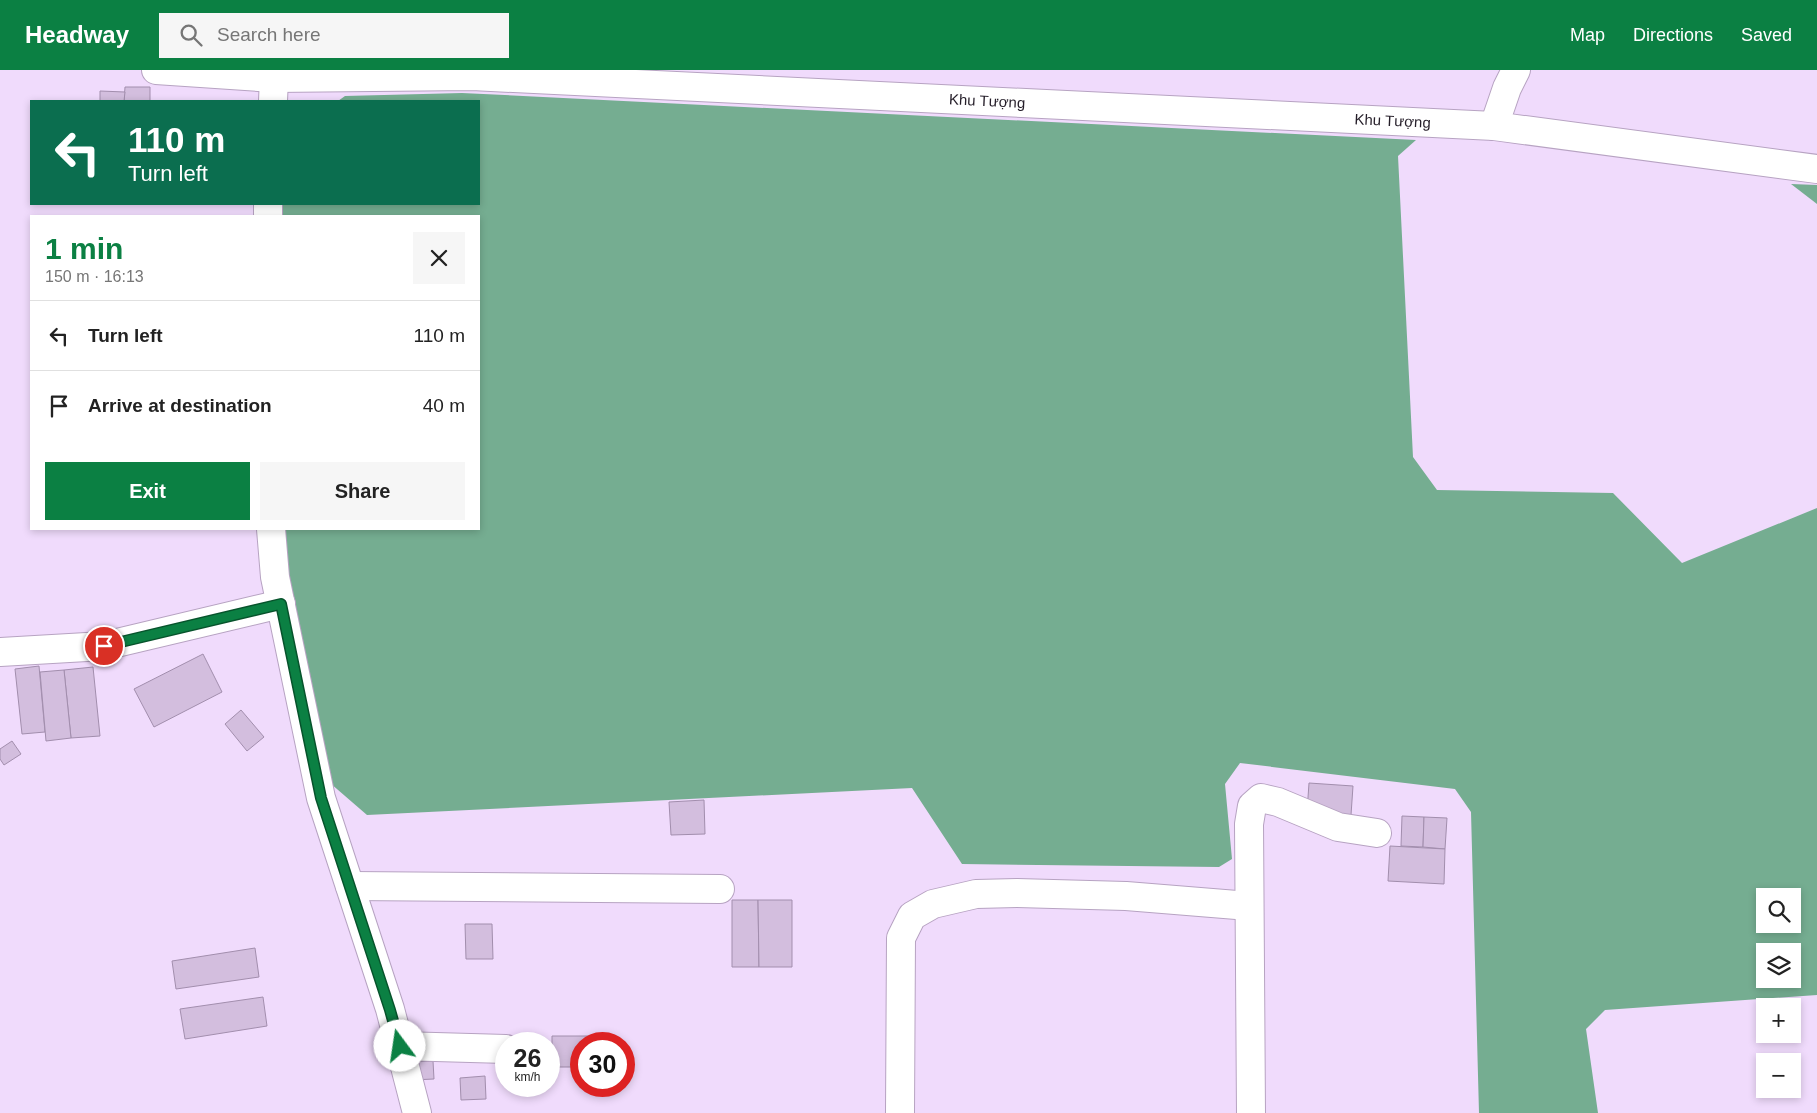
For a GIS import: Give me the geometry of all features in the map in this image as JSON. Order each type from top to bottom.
[{"type":"street","name":"Khu Tượng","points":[[156,70],[273,90],[473,73],[1494,126],[1817,169]]},
{"type":"street","points":[[1494,126],[1507,88],[1516,70]]},
{"type":"street","points":[[271,530],[281,604],[321,798],[390,1010],[418,1113]]},
{"type":"street","points":[[0,652],[104,646],[281,604]]},
{"type":"street","points":[[1250,1113],[1249,824],[1252,806],[1260,798],[1278,802],[1338,827],[1377,833]]},
{"type":"street","points":[[350,886],[720,889]]},
{"type":"street","points":[[900,1113],[901,938],[912,916],[933,904],[976,894],[1017,893],[1126,896],[1249,906]]},
{"type":"street","points":[[400,1046],[495,1049]]},
{"type":"green space","points":[[462,93],[1416,140],[1398,156],[1413,457],[1437,490],[1613,493],[1682,563],[1817,508],[1817,995],[1605,1010],[1586,1029],[1598,1113],[1479,1113],[1471,812],[1455,789],[1240,763],[1225,784],[1232,859],[1219,867],[962,864],[912,788],[367,815],[330,783],[288,575],[284,530],[480,530],[480,215],[276,215],[279,205],[480,205],[480,100],[339,100],[345,96]]},
{"type":"green space","points":[[1791,184],[1817,185],[1817,204]]},
{"type":"building","points":[[125,87],[150,87],[150,100],[124,100]]},
{"type":"building","points":[[100,91],[125,92],[124,100],[100,100]]},
{"type":"building","points":[[203,654],[222,692],[154,727],[134,689]]},
{"type":"building","points":[[39,666],[45,732],[22,734],[15,669]]},
{"type":"building","points":[[93,667],[100,736],[71,738],[64,670]]},
{"type":"building","points":[[64,670],[71,738],[46,741],[40,672]]},
{"type":"building","points":[[241,710],[264,737],[247,751],[225,724]]},
{"type":"building","points":[[12,741],[21,754],[4,765],[0,759],[0,749]]},
{"type":"building","points":[[1309,783],[1353,786],[1351,815],[1307,812]]},
{"type":"building","points":[[704,800],[705,834],[671,835],[669,802]]},
{"type":"building","points":[[1402,816],[1424,817],[1423,847],[1401,846]]},
{"type":"building","points":[[1424,817],[1447,818],[1445,849],[1423,847]]},
{"type":"building","points":[[1390,846],[1445,849],[1444,884],[1388,881]]},
{"type":"building","points":[[732,900],[758,900],[759,967],[732,967]]},
{"type":"building","points":[[758,900],[792,900],[792,967],[759,967]]},
{"type":"building","points":[[465,924],[492,924],[493,959],[466,959]]},
{"type":"building","points":[[255,948],[259,977],[176,989],[172,961]]},
{"type":"building","points":[[263,997],[267,1026],[185,1039],[180,1009]]},
{"type":"building","points":[[560,1036],[570,1036],[570,1067],[560,1067]]},
{"type":"building","points":[[433,1061],[434,1079],[412,1080],[411,1062]]},
{"type":"building","points":[[485,1076],[486,1099],[461,1100],[460,1078]]},
{"type":"route","points":[[104,646],[281,604],[321,798],[400,1046]]}]
